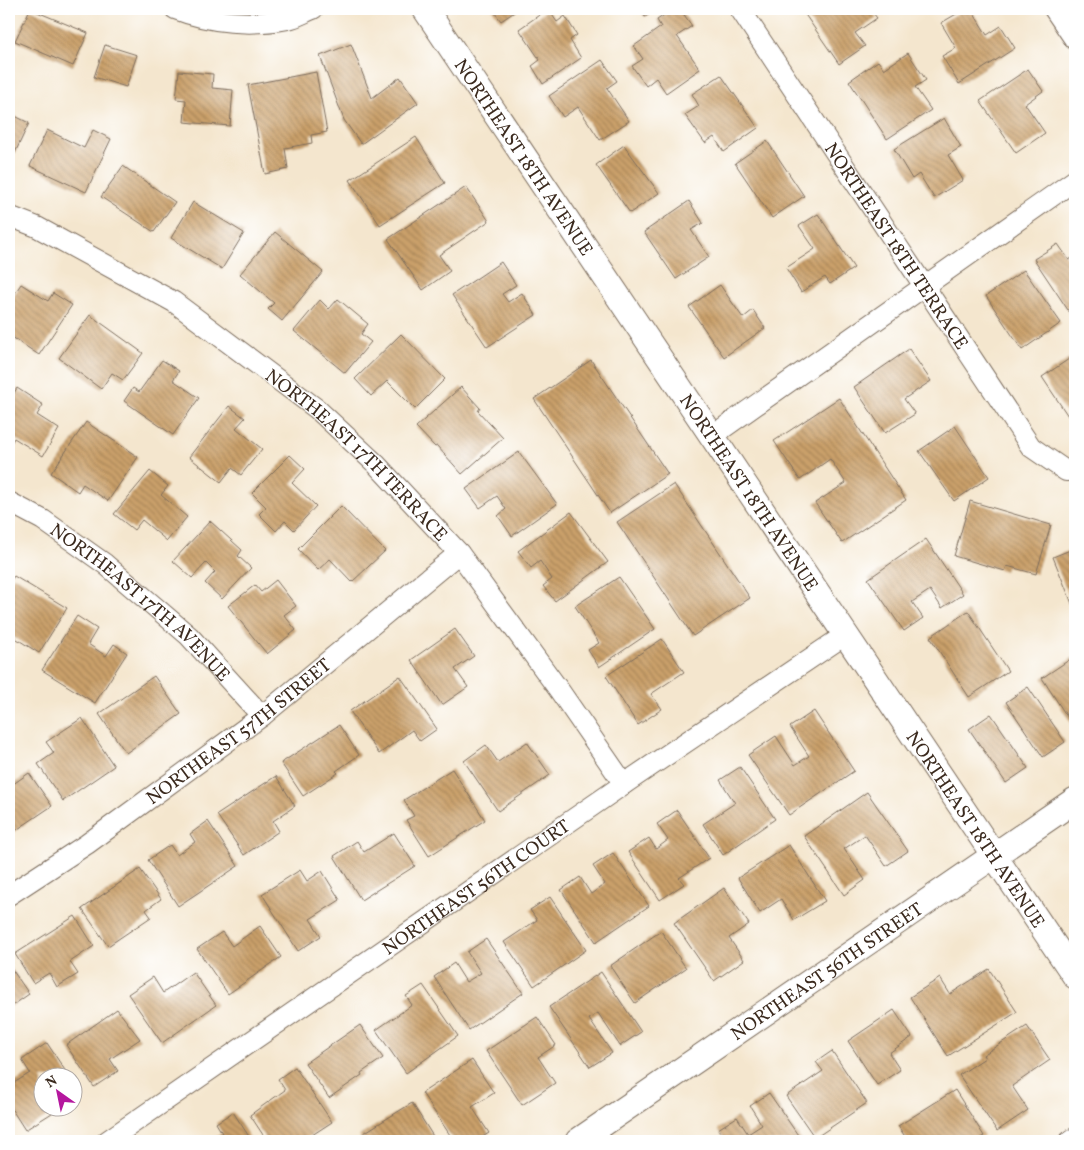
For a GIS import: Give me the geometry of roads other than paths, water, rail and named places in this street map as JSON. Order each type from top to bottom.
[{"type":"street","points":[[175,9],[220,21],[253,23],[290,18],[313,9]]},
{"type":"street","name":"NORTHEAST 18TH AVENUE","points":[[426,9],[1075,976]]},
{"type":"street","name":"NORTHEAST 18TH TERRACE","points":[[740,9],[1031,447],[1071,471]]},
{"type":"street","points":[[1054,9],[1075,40]]},
{"type":"street","points":[[712,436],[1075,180]]},
{"type":"street","name":"NORTHEAST 17TH TERRACE","points":[[9,216],[37,227],[174,302],[317,409],[376,464],[459,553],[559,690],[624,784]]},
{"type":"street","name":"NORTHEAST 17TH AVENUE","points":[[9,502],[43,520],[105,564],[189,636],[262,716]]},
{"type":"street","name":"NORTHEAST 57TH STREET","points":[[9,895],[87,844],[262,716],[459,553]]},
{"type":"street","name":"NORTHEAST 56TH COURT","points":[[107,1141],[624,784],[846,635]]},
{"type":"street","name":"NORTHEAST 56TH STREET","points":[[578,1141],[1075,800]]},
{"type":"street","points":[[1070,1141],[1075,1138]]}]
